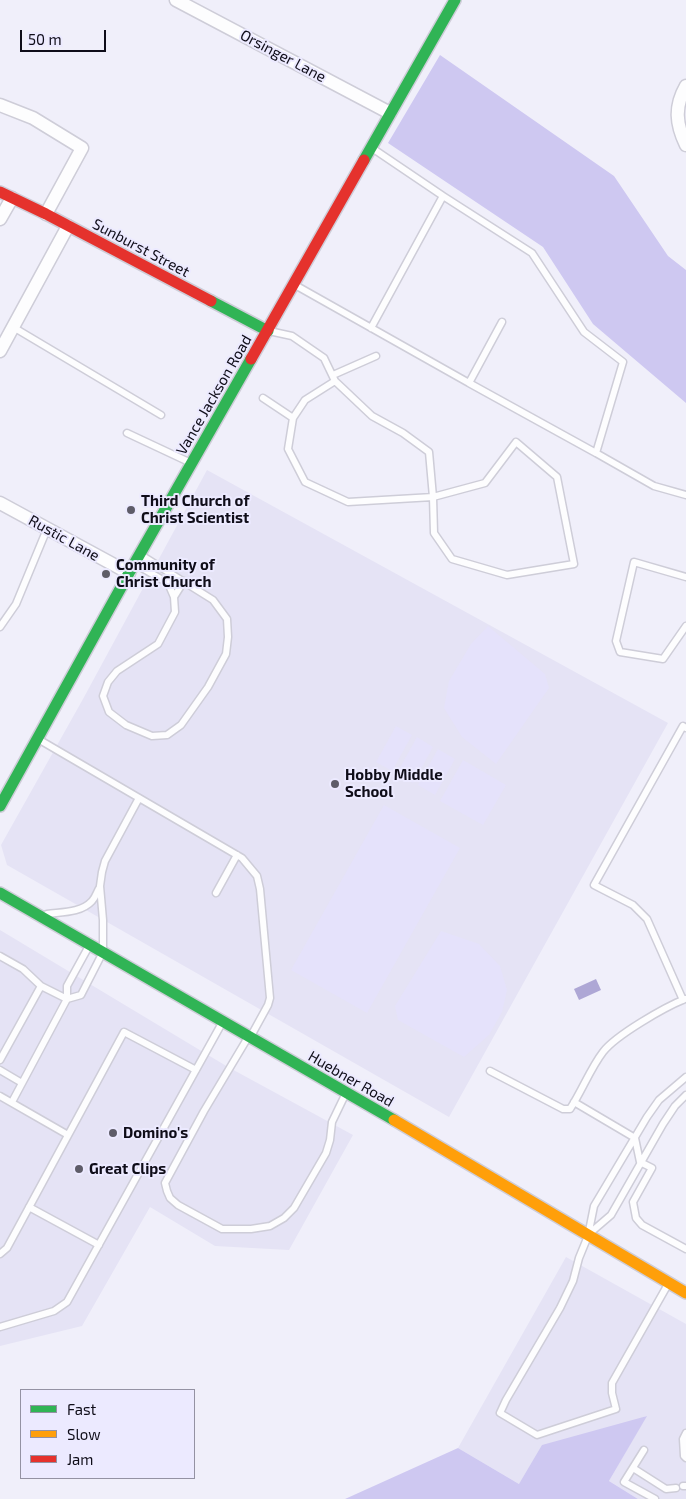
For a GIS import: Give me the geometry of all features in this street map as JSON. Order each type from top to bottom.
[{"type":"main road","name":"Vance Jackson Road","points":[[2,799],[38,739],[134,564],[455,0]]},
{"type":"main road","name":"Sunburst Street","points":[[0,192],[46,214],[268,331]]},
{"type":"main road","name":"Huebner Road","points":[[0,893],[223,1021],[686,1293]]},
{"type":"street","name":"Orsinger Lane","points":[[176,0],[390,113]]},
{"type":"street","points":[[686,86],[682,93],[677,114],[679,130],[686,145]]},
{"type":"street","points":[[0,105],[32,118],[82,148],[46,214]]},
{"type":"street","points":[[0,219],[12,198]]},
{"type":"street","points":[[0,351],[68,226]]},
{"type":"street","name":"Rustic Lane","points":[[0,503],[47,529],[134,564]]},
{"type":"lane","points":[[371,148],[532,253],[584,332],[623,362],[596,453]]},
{"type":"lane","points":[[371,328],[443,196]]},
{"type":"lane","points":[[294,285],[654,486],[686,495]]},
{"type":"lane","points":[[469,382],[502,322]]},
{"type":"lane","points":[[13,327],[161,415]]},
{"type":"lane","points":[[268,331],[292,336],[324,358],[334,378],[372,416],[403,432],[429,452],[433,497],[434,533],[452,559],[507,575],[574,564],[557,477],[516,442],[485,483],[433,497],[348,502],[305,482],[288,448],[293,418],[305,400],[334,378],[376,356]]},
{"type":"lane","points":[[263,398],[293,418]]},
{"type":"lane","points":[[127,433],[192,463]]},
{"type":"lane","points":[[0,627],[16,604],[47,529]]},
{"type":"lane","points":[[686,577],[634,562],[616,641],[620,652],[663,659],[686,626]]},
{"type":"lane","points":[[134,564],[184,581],[213,600],[227,619],[226,654],[208,687],[181,725],[167,735],[152,736],[126,726],[109,712],[103,696],[108,682],[117,671],[158,644],[175,612],[174,597],[168,583],[134,564]]},
{"type":"lane","points":[[174,597],[184,581]]},
{"type":"lane","points":[[490,1071],[563,1109],[570,1109],[595,1063],[605,1049],[623,1034],[684,999],[647,919],[632,905],[594,885],[683,726],[686,728]]},
{"type":"lane","points":[[38,739],[242,858],[257,876],[260,889],[270,998],[250,1037],[204,1111],[165,1183],[170,1198],[178,1205],[222,1229],[251,1229],[270,1226],[284,1218],[294,1208],[326,1153],[332,1122],[346,1093]]},
{"type":"lane","points":[[0,956],[23,969],[40,986],[67,999],[81,995],[103,952],[100,886],[105,861],[139,798]]},
{"type":"lane","points":[[216,892],[237,855]]},
{"type":"lane","points":[[39,915],[84,908],[93,900],[100,886]]},
{"type":"lane","points":[[12,1102],[67,999],[67,986],[90,945]]},
{"type":"lane","points":[[0,1060],[40,986]]},
{"type":"lane","points":[[0,1326],[54,1311],[68,1302],[223,1021]]},
{"type":"lane","points":[[0,1254],[7,1248],[124,1032],[196,1070]]},
{"type":"lane","points":[[0,1070],[22,1083]]},
{"type":"lane","points":[[669,1282],[612,1383],[612,1393],[616,1409],[537,1435],[500,1413],[560,1308],[573,1281],[579,1258],[588,1236],[594,1206],[659,1100],[686,1077]]},
{"type":"lane","points":[[588,1236],[611,1215],[663,1124],[675,1106],[686,1095]]},
{"type":"lane","points":[[0,1096],[68,1135]]},
{"type":"lane","points":[[574,1102],[635,1138],[640,1162]]},
{"type":"lane","points":[[640,1162],[652,1168],[633,1202],[636,1218],[642,1225],[686,1249]]},
{"type":"lane","points":[[29,1207],[99,1245]]},
{"type":"lane","points":[[686,1433],[683,1439],[684,1456],[686,1458]]},
{"type":"lane","points":[[644,1450],[624,1482],[655,1499]]},
{"type":"lane","points":[[633,1468],[666,1489],[676,1488]]},
{"type":"shaded area","points":[[440,55],[614,176],[668,256],[686,270],[686,403],[593,324],[543,247],[388,143]]},
{"type":"shaded area","name":"Hobby Middle School","points":[[207,470],[668,723],[449,1117],[7,865],[1,845],[83,699]]},
{"type":"shaded area","points":[[488,626],[545,674],[549,688],[496,764],[462,737],[444,708],[449,681],[471,644]]},
{"type":"shaded area","points":[[396,726],[412,735],[392,771],[376,762]]},
{"type":"shaded area","points":[[417,737],[433,747],[413,783],[397,773]]},
{"type":"shaded area","points":[[438,749],[455,759],[435,795],[418,785]]},
{"type":"shaded area","points":[[463,760],[506,785],[483,825],[440,801]]},
{"type":"shaded area","points":[[384,805],[460,848],[367,1013],[291,970]]},
{"type":"shaded area","points":[[0,930],[228,1067],[353,1135],[289,1250],[215,1246],[150,1207],[82,1326],[0,1346]]},
{"type":"shaded area","points":[[441,931],[479,944],[500,966],[507,990],[502,1012],[489,1035],[464,1057],[398,1020],[395,1006]]},
{"type":"shaded area","points":[[596,979],[601,990],[579,1000],[574,989]]},
{"type":"shaded area","points":[[566,1257],[686,1324],[686,1499],[638,1499],[609,1481],[646,1416],[519,1484],[458,1448]]},
{"type":"shaded area","points":[[647,1416],[609,1481],[638,1499],[345,1499],[458,1448],[519,1484],[542,1445]]},
{"type":"traffic: fast","points":[[364,160],[455,0]]},
{"type":"traffic: fast","points":[[211,301],[268,331]]},
{"type":"traffic: fast","points":[[0,806],[129,573],[251,359]]},
{"type":"traffic: fast","points":[[0,893],[394,1120]]},
{"type":"traffic: slow","points":[[394,1120],[686,1293]]},
{"type":"traffic: jam","points":[[251,359],[364,160]]},
{"type":"traffic: jam","points":[[0,192],[46,214],[211,301]]},
{"type":"place","name":"Third Church of Christ Scientist","points":[[131,510]]},
{"type":"place","name":"Community of Christ Church","points":[[106,574]]},
{"type":"place","name":"Hobby Middle School","points":[[335,784]]},
{"type":"place","name":"Domino's","points":[[113,1133]]},
{"type":"place","name":"Great Clips","points":[[79,1169]]}]
